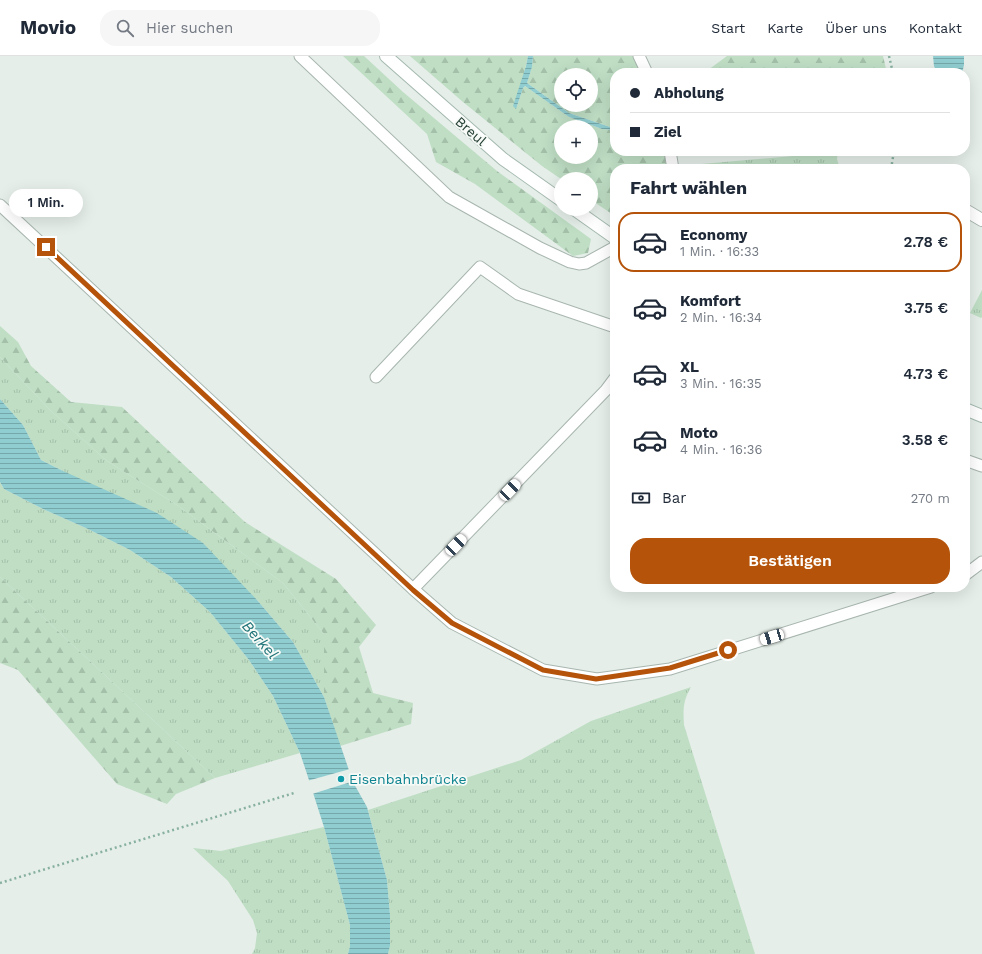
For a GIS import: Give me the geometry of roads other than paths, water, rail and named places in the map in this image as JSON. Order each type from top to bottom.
[{"type":"main road","name":"Breul","points":[[386,56],[503,159],[554,195]]},
{"type":"main road","points":[[970,213],[982,220]]},
{"type":"main road","points":[[584,216],[610,234]]},
{"type":"main road","points":[[970,411],[982,416]]},
{"type":"lane","points":[[300,56],[449,197],[540,248],[570,262],[579,264],[586,263],[610,250]]},
{"type":"lane","points":[[639,56],[645,68]]},
{"type":"lane","points":[[0,204],[413,590],[452,623],[543,670],[596,679],[670,668],[915,592]]},
{"type":"lane","points":[[376,377],[480,266],[518,294],[610,325]]},
{"type":"lane","points":[[413,590],[610,385]]},
{"type":"lane","points":[[970,462],[982,466]]},
{"type":"lane","points":[[970,571],[982,562]]},
{"type":"water","points":[[528,56],[533,56],[532,67],[527,83],[554,102],[554,106],[525,86],[516,109],[513,106]]},
{"type":"water","points":[[933,56],[964,56],[963,68],[935,68]]},
{"type":"water","points":[[562,112],[568,112],[590,120],[577,120]]},
{"type":"water","points":[[598,123],[610,127],[610,130],[598,128]]},
{"type":"water","name":"Berkel","points":[[0,399],[23,425],[41,460],[157,513],[203,543],[257,600],[293,642],[324,697],[353,782],[367,807],[387,880],[390,915],[390,946],[388,954],[348,954],[350,946],[350,925],[324,827],[300,753],[273,696],[249,660],[210,612],[171,577],[130,550],[4,489],[0,482]]},
{"type":"place","name":"Eisenbahnbrücke","points":[[341,779]]}]
